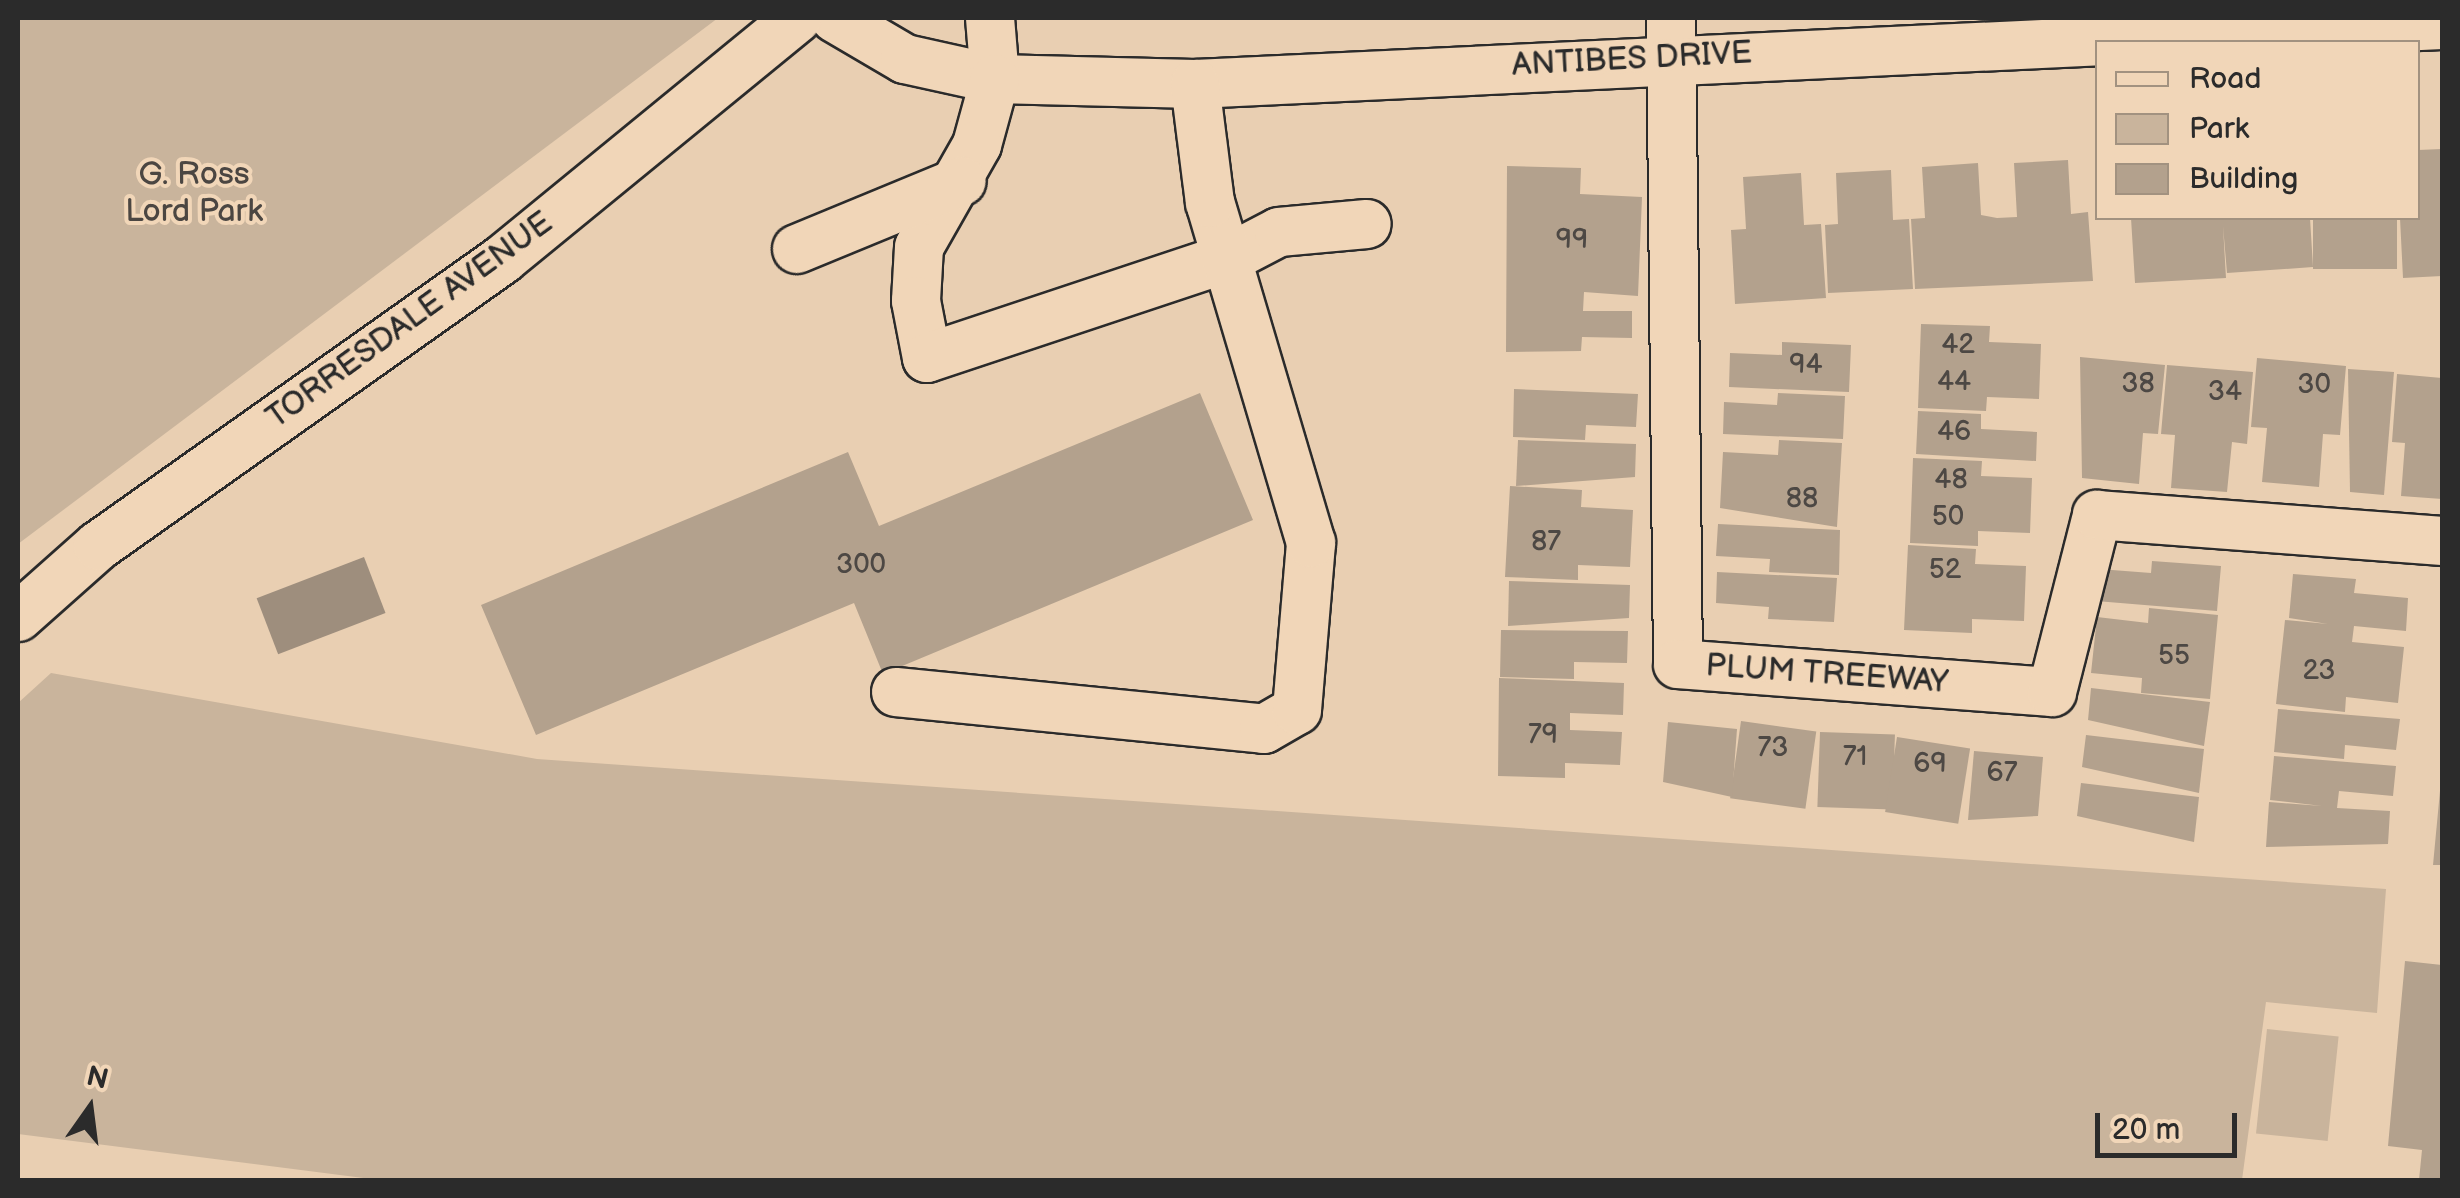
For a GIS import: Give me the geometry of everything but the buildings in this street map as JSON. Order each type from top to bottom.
[{"type":"street","name":"TORRESDALE AVENUE","points":[[18,616],[98,546],[503,259],[797,18]]},
{"type":"street","name":"ANTIBES DRIVE","points":[[835,18],[905,59],[994,79],[1195,84],[1671,37],[2442,25]]},
{"type":"street","points":[[990,18],[994,79],[962,181],[919,247],[916,302],[928,358],[1230,257],[1279,232],[1368,224]]},
{"type":"street","name":"PLUM TREEWAY","points":[[1671,37],[1678,664],[2052,692],[2097,515],[2442,541]]},
{"type":"street","points":[[896,692],[1264,730],[1297,710],[1310,543],[1230,257],[1210,203],[1195,84]]},
{"type":"street","points":[[797,249],[962,181]]},
{"type":"green space","name":"G. Ross Lord Park","points":[[18,18],[718,18],[18,544]]},
{"type":"green space","points":[[51,673],[537,759],[2386,889],[2377,1013],[2266,1002],[2242,1180],[379,1180],[18,1134],[18,703]]},
{"type":"green space","points":[[2267,1029],[2339,1037],[2328,1141],[2256,1133]]},
{"type":"shaded area","points":[[364,557],[386,613],[278,654],[257,598]]}]
